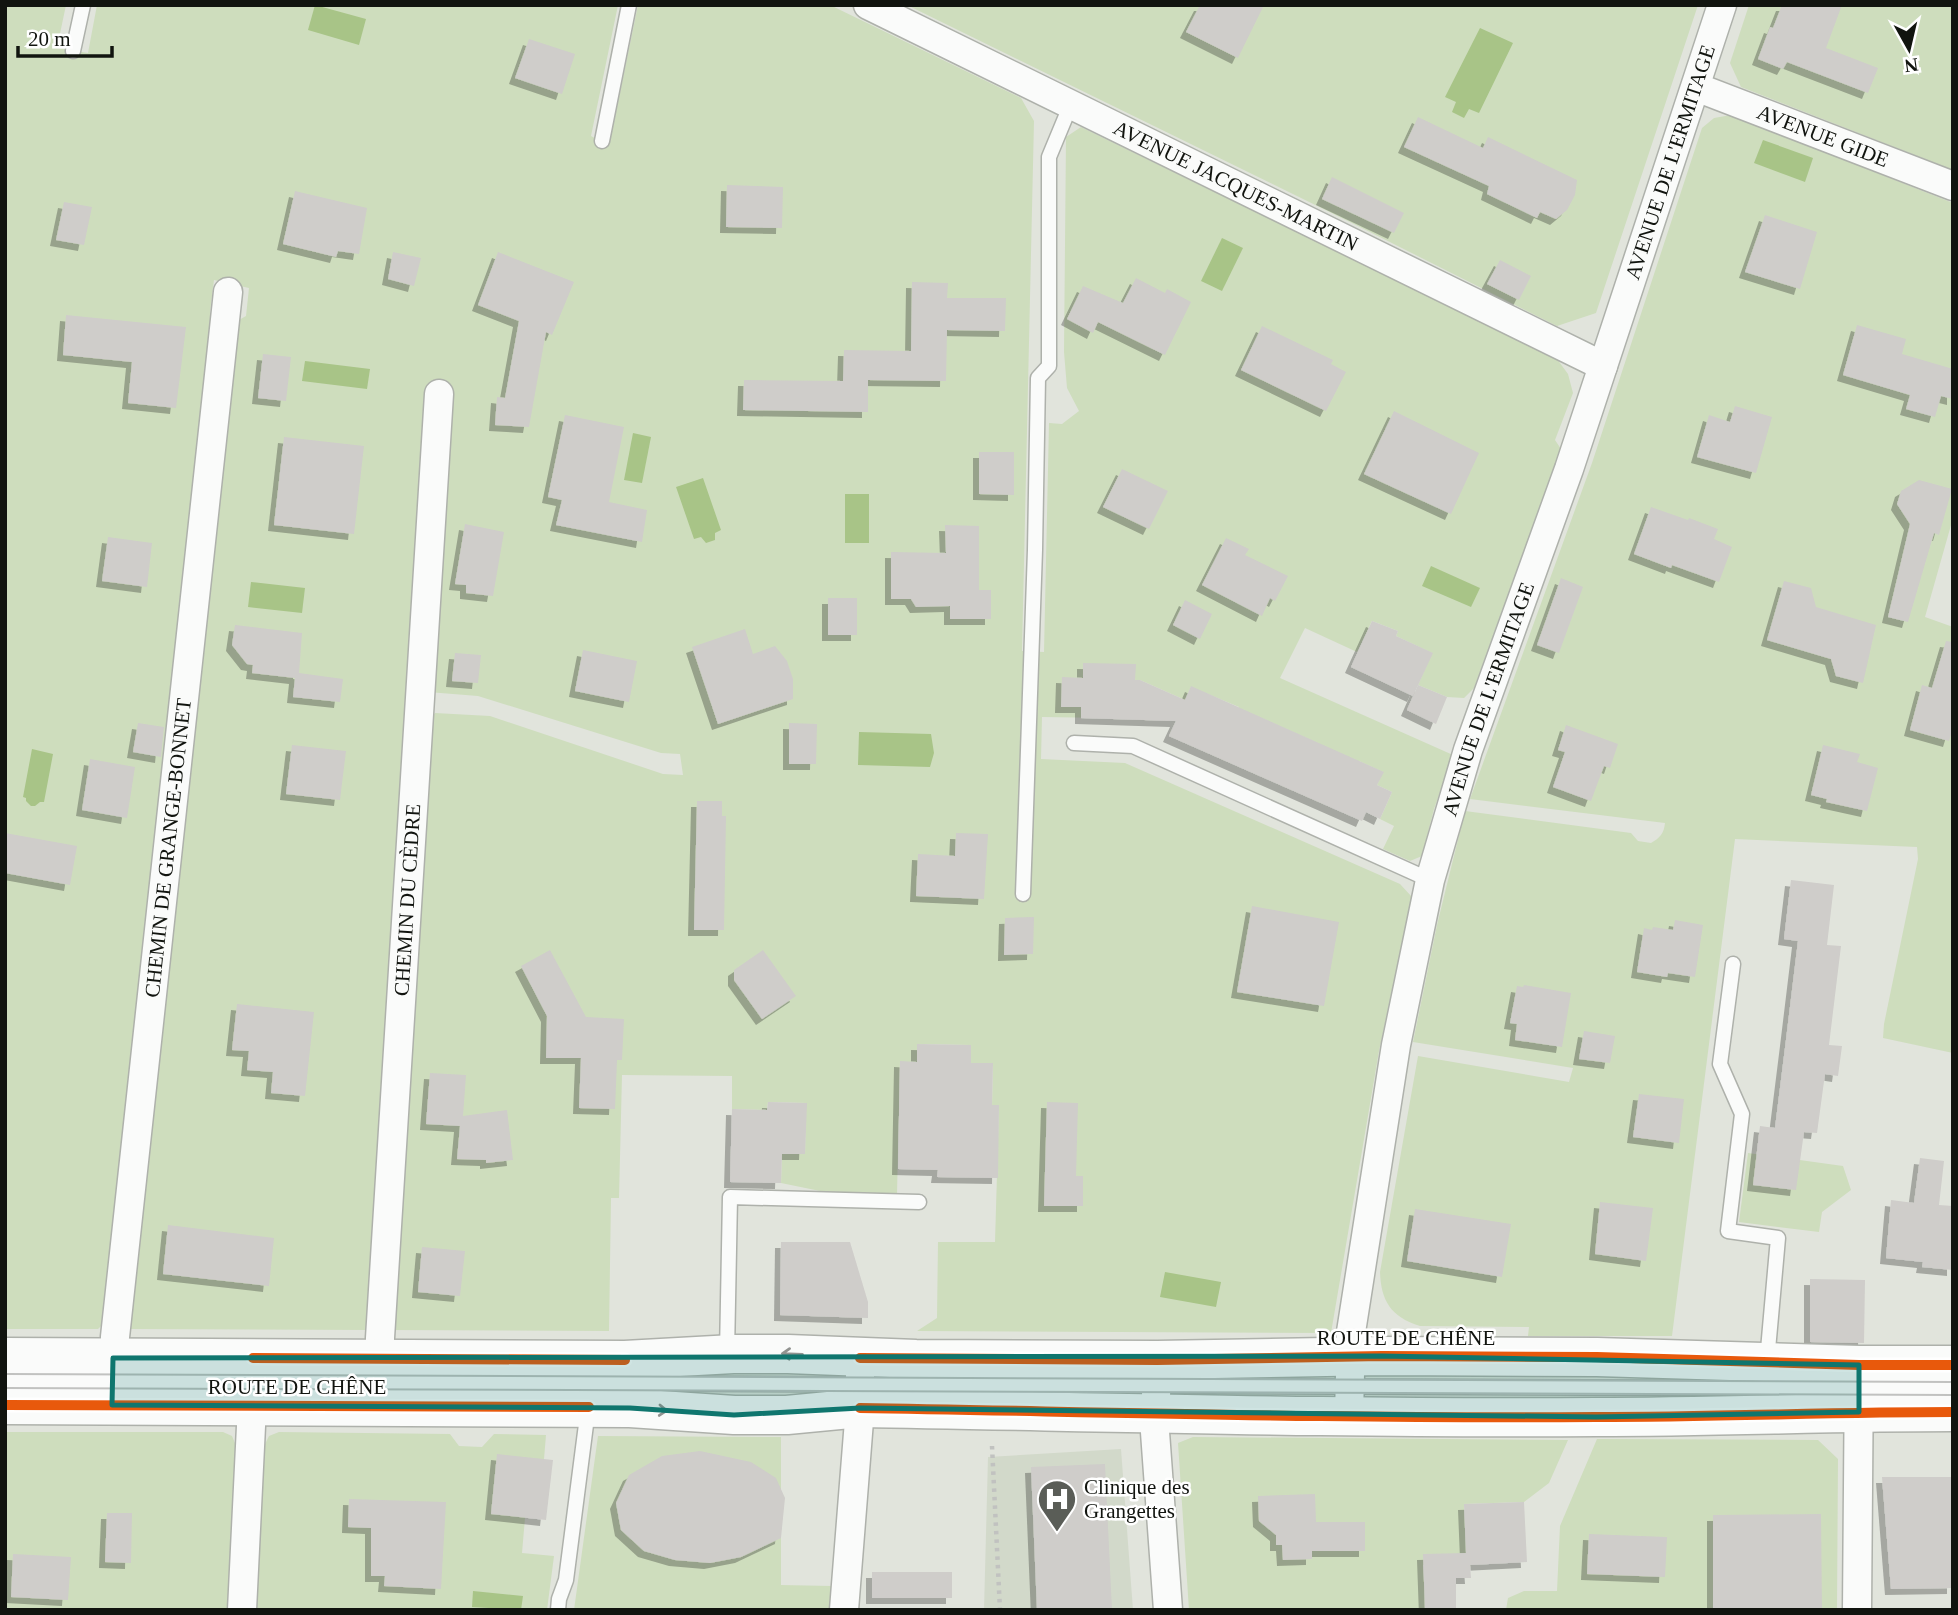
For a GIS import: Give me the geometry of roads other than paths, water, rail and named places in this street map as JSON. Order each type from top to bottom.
[{"type":"main road","name":"ROUTE DE CHÊNE","points":[[5,1405],[113,1382],[379,1383],[625,1360],[727,1354],[788,1354],[860,1383],[1156,1386],[1349,1386],[1597,1357],[1766,1388],[1859,1388],[1953,1412]]},
{"type":"main road","name":"ROUTE DE CHÊNE","points":[[5,1357],[113,1382]]},
{"type":"main road","name":"ROUTE DE CHÊNE","points":[[379,1383],[589,1407],[734,1415],[787,1415],[860,1383],[1349,1386],[1596,1418],[1766,1388],[1859,1388],[1953,1365]]},
{"type":"street","name":"AVENUE JACQUES-MARTIN","points":[[868,5],[1603,366]]},
{"type":"street","name":"AVENUE DE L'ERMITAGE","points":[[1349,1386],[1350,1340],[1396,1045],[1430,880],[1468,750],[1549,529],[1722,5]]},
{"type":"street","name":"AVENUE GIDE","points":[[1696,86],[1953,186]]},
{"type":"street","name":"CHEMIN DE GRANGE-BONNET","points":[[113,1382],[228,292]]},
{"type":"street","name":"CHEMIN DU CÈDRE","points":[[379,1383],[439,394]]},
{"type":"street","points":[[242,1610],[253,1382]]},
{"type":"street","points":[[844,1610],[860,1383]]},
{"type":"street","points":[[1156,1386],[1168,1610]]},
{"type":"street","points":[[1857,1610],[1859,1388]]},
{"type":"lane","points":[[73,51],[83,5]]},
{"type":"lane","points":[[601,141],[629,5]]},
{"type":"lane","points":[[1023,894],[1038,378],[1049,366],[1049,157],[1071,104]]},
{"type":"lane","points":[[1074,743],[1133,746],[1430,880]]},
{"type":"lane","points":[[1733,964],[1720,1064],[1742,1114],[1728,1231],[1778,1238],[1766,1388]]},
{"type":"lane","points":[[727,1354],[730,1198],[919,1202]]},
{"type":"lane","points":[[5,1381],[113,1382]]},
{"type":"lane","points":[[379,1383],[860,1383]]},
{"type":"lane","points":[[1859,1388],[1953,1389]]},
{"type":"lane","points":[[558,1610],[566,1580],[589,1407]]},
{"type":"tram line","points":[[5,1374],[1953,1382]]},
{"type":"tram line","points":[[5,1388],[1953,1395]]},
{"type":"place","name":"Clinique des Grangettes","points":[[1057,1533]]}]
